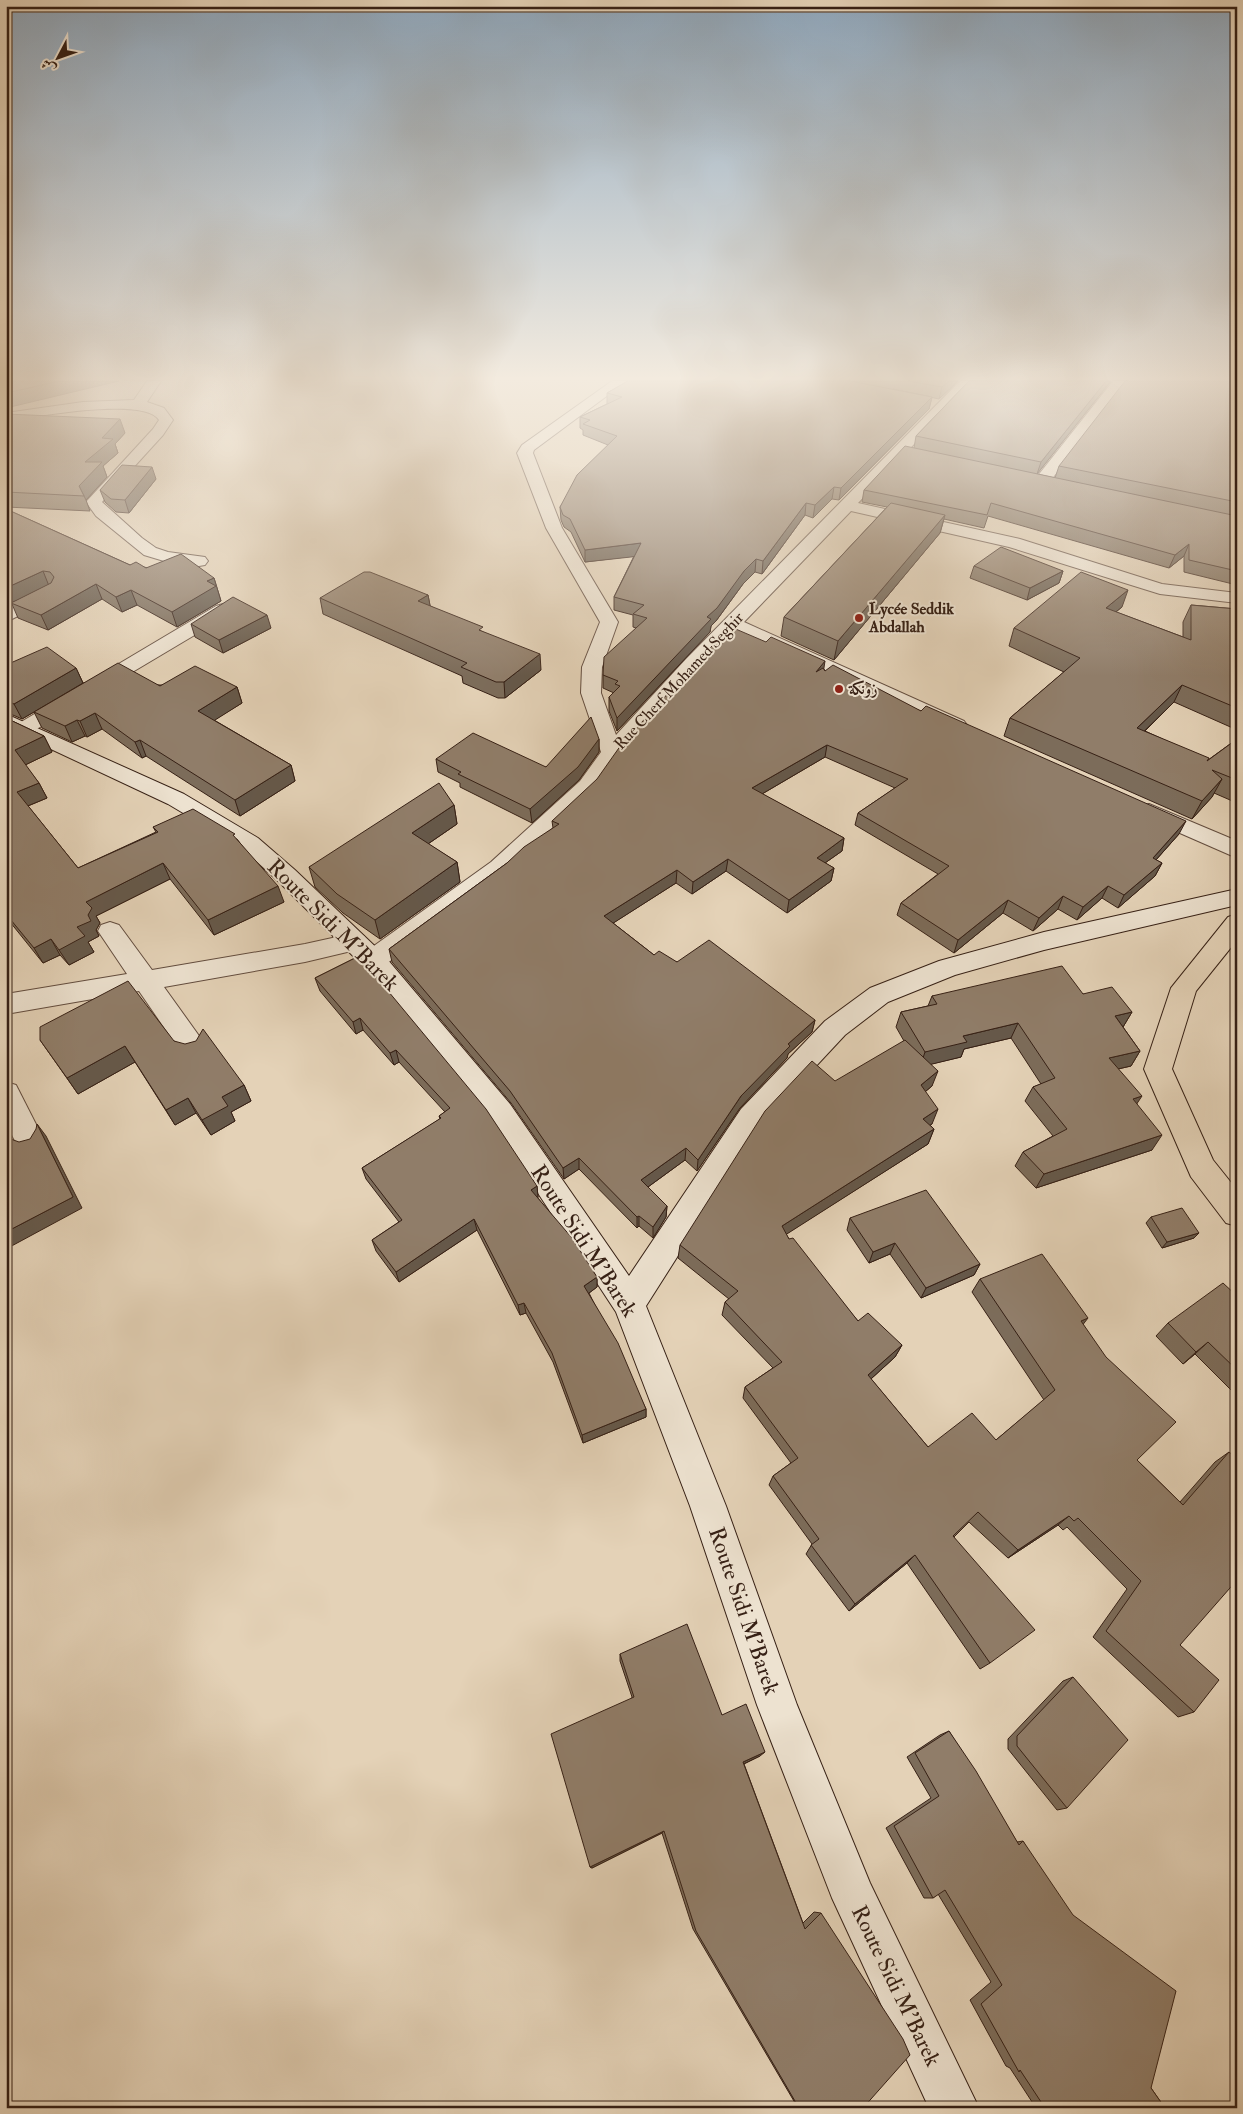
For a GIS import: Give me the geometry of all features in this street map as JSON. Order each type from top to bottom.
[{"type":"main road","points":[[1237,924],[1184,988],[1158,1069],[1202,1168],[1237,1214]]},
{"type":"street","points":[[114,480],[94,502],[97,510],[126,530],[135,542],[148,552],[178,559],[199,561]]},
{"type":"street","points":[[535,480],[554,528],[609,622],[592,667],[591,693],[612,752]]},
{"type":"street","name":"Rue Cherf Mohamed Seghir","points":[[373,960],[499,868],[588,786],[612,752],[693,663],[847,504],[876,480]]},
{"type":"street","points":[[1036,480],[1062,486]]},
{"type":"street","points":[[847,504],[1014,542],[1160,589],[1237,598]]},
{"type":"street","points":[[6,617],[50,593]]},
{"type":"street","points":[[12,725],[228,607]]},
{"type":"street","points":[[732,624],[976,733]]},
{"type":"street","name":"Route Sidi M'Barek","points":[[12,725],[176,799],[216,821],[250,844],[280,869],[373,960],[500,1112],[629,1304],[708,1506],[777,1705],[854,1898],[956,2108]]},
{"type":"street","points":[[1129,802],[1237,850]]},
{"type":"street","points":[[629,1304],[751,1117],[835,1028],[879,995],[948,968],[1044,941],[1237,897]]},
{"type":"street","points":[[110,931],[193,1047]]},
{"type":"street","points":[[6,1004],[305,953],[355,942]]},
{"type":"street","points":[[6,1093],[29,1140]]},
{"type":"building","points":[[6,480],[85,480],[79,486],[84,496],[6,492]]},
{"type":"building","points":[[109,480],[142,480],[125,500],[111,499],[100,490]]},
{"type":"building","points":[[575,480],[849,480],[841,488],[834,487],[815,505],[806,503],[763,561],[756,559],[744,571],[717,608],[707,617],[711,619],[617,718],[609,697],[620,686],[615,684],[618,681],[603,675],[604,657],[647,618],[633,614],[644,605],[614,597],[641,543],[585,550],[570,519],[563,515],[560,507]]},
{"type":"building","points":[[874,480],[1065,480],[1237,516],[1237,571],[1189,560],[1189,544],[1175,555],[991,503],[987,515],[864,490]]},
{"type":"building","points":[[1127,480],[1237,480],[1237,502]]},
{"type":"building","points":[[891,503],[945,515],[838,641],[784,617]]},
{"type":"building","points":[[6,509],[130,565],[136,562],[146,568],[181,554],[214,578],[207,581],[216,586],[172,612],[131,590],[116,597],[96,584],[41,615],[11,603],[51,583],[54,577],[50,572],[43,571],[6,588]]},
{"type":"building","points":[[1001,547],[1063,571],[1030,588],[974,566]]},
{"type":"building","points":[[364,572],[370,572],[428,595],[418,601],[483,627],[479,630],[540,654],[504,682],[496,682],[461,667],[467,663],[320,598]]},
{"type":"building","points":[[1081,572],[1128,590],[1106,608],[1191,640],[1191,605],[1237,609],[1237,708],[1182,685],[1137,728],[1209,758],[1207,761],[1237,739],[1237,780],[1212,770],[1222,779],[1202,801],[1010,718],[1080,658],[1014,628]]},
{"type":"building","points":[[233,597],[267,615],[219,640],[191,624]]},
{"type":"building","points":[[731,627],[766,642],[771,637],[825,661],[816,672],[823,668],[825,671],[833,665],[921,711],[926,706],[1186,821],[1153,858],[1162,863],[1124,895],[1108,886],[1083,907],[1063,896],[1039,918],[1008,900],[958,940],[901,903],[949,866],[858,813],[908,779],[827,745],[752,788],[844,838],[817,858],[834,868],[789,900],[728,859],[693,882],[677,870],[604,916],[654,955],[659,951],[677,962],[709,940],[815,1020],[788,1044],[790,1046],[741,1096],[698,1160],[686,1148],[641,1180],[667,1206],[653,1227],[639,1216],[637,1217],[579,1158],[563,1168],[510,1091],[389,949],[507,863],[524,847],[559,824],[552,821],[597,779],[621,745]]},
{"type":"building","points":[[47,647],[76,668],[14,704],[6,700],[6,665]]},
{"type":"building","points":[[118,663],[160,686],[195,666],[237,687],[198,711],[291,765],[235,800],[140,740],[135,742],[95,713],[65,726],[34,712]]},
{"type":"building","points":[[591,717],[599,739],[578,767],[530,809],[458,774],[461,772],[436,759],[473,733],[546,767]]},
{"type":"building","points":[[6,718],[44,736],[15,750],[39,783],[17,792],[78,868],[158,832],[153,827],[193,809],[235,834],[233,835],[278,886],[208,920],[163,863],[86,902],[92,908],[88,915],[91,921],[77,927],[85,936],[59,950],[51,939],[34,948],[6,914]]},
{"type":"building","points":[[439,783],[454,805],[412,833],[457,862],[375,920],[337,894],[309,867]]},
{"type":"building","points":[[359,956],[486,1109],[537,1186],[531,1190],[572,1238],[597,1277],[584,1286],[618,1343],[646,1409],[582,1435],[552,1353],[524,1303],[518,1305],[474,1219],[396,1272],[372,1240],[402,1220],[362,1168],[441,1118],[439,1116],[450,1108],[396,1050],[390,1053],[360,1018],[353,1022],[315,978]]},
{"type":"building","points":[[1062,966],[1083,994],[1112,987],[1132,1012],[1115,1016],[1140,1051],[1109,1058],[1142,1096],[1133,1099],[1162,1135],[1044,1174],[1023,1152],[1067,1129],[1033,1087],[1055,1078],[1018,1023],[963,1036],[967,1042],[925,1052],[901,1012],[937,1004],[932,996]]},
{"type":"building","points":[[128,981],[174,1041],[185,1044],[196,1041],[203,1029],[244,1085],[222,1097],[228,1106],[202,1120],[188,1098],[166,1110],[125,1046],[67,1078],[40,1040],[40,1027]]},
{"type":"building","points":[[905,1040],[938,1071],[921,1085],[938,1109],[923,1119],[934,1129],[782,1226],[789,1239],[793,1238],[858,1321],[868,1313],[902,1345],[868,1375],[928,1447],[972,1413],[996,1440],[1055,1390],[980,1279],[1042,1254],[1088,1318],[1081,1321],[1106,1357],[1176,1422],[1137,1460],[1183,1505],[1229,1452],[1234,1456],[1237,1454],[1237,1580],[1180,1645],[1219,1680],[1194,1712],[1106,1631],[1141,1581],[1078,1518],[1074,1521],[1069,1516],[1018,1550],[978,1512],[953,1536],[1035,1630],[990,1663],[915,1555],[855,1604],[811,1545],[819,1539],[773,1476],[798,1458],[745,1387],[782,1362],[725,1302],[738,1291],[680,1245],[765,1111],[812,1061],[835,1081]]},
{"type":"building","points":[[37,1124],[73,1197],[6,1232],[6,1139],[19,1142],[30,1139]]},
{"type":"building","points":[[926,1190],[980,1264],[926,1288],[895,1243],[873,1252],[850,1218]]},
{"type":"building","points":[[1182,1208],[1199,1233],[1167,1242],[1151,1217]]},
{"type":"building","points":[[1223,1283],[1237,1296],[1237,1370],[1208,1342],[1196,1352],[1168,1323]]},
{"type":"building","points":[[687,1624],[722,1715],[746,1704],[765,1752],[743,1762],[805,1929],[821,1913],[903,2039],[910,2055],[863,2108],[799,2108],[696,1931],[664,1831],[590,1867],[551,1734],[634,1697],[620,1654]]},
{"type":"building","points":[[1073,1677],[1128,1740],[1067,1808],[1017,1746],[1017,1736]]},
{"type":"building","points":[[949,1731],[976,1771],[1019,1845],[1023,1841],[1073,1915],[1176,1991],[1151,2088],[1165,2108],[1045,2108],[1020,2070],[1019,2072],[981,2004],[1002,1985],[945,1890],[933,1898],[894,1826],[939,1796],[915,1753]]},
{"type":"place","name":"Lycée Seddik Abdallah","points":[[859,618]]},
{"type":"place","name":"زونكة","points":[[839,689]]}]
